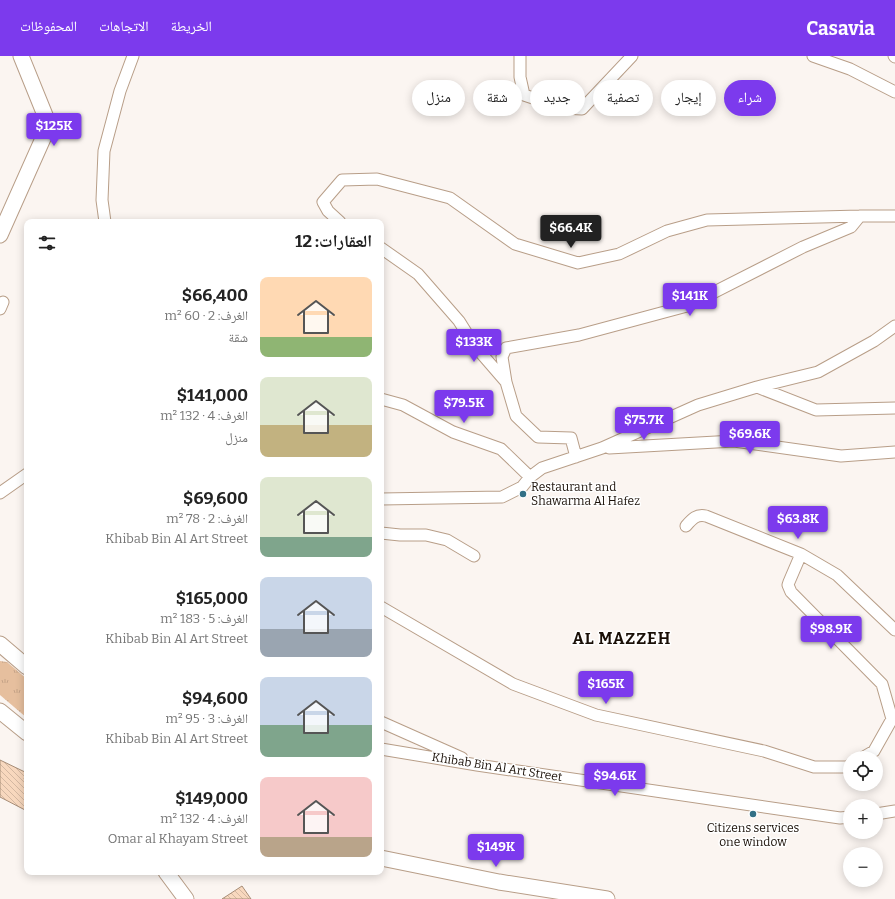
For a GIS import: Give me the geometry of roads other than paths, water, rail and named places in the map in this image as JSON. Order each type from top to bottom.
[{"type":"street","points":[[0,235],[49,125],[21,56]]},
{"type":"street","points":[[105,219],[102,200],[104,151],[120,91],[133,56]]},
{"type":"street","points":[[520,56],[520,77],[524,95],[563,108],[582,109],[632,56]]},
{"type":"street","points":[[813,56],[850,69],[895,92]]},
{"type":"street","points":[[337,219],[328,211],[324,202],[342,180],[377,179],[450,198],[515,244],[578,263],[619,254],[667,231],[707,220],[895,216]]},
{"type":"street","points":[[576,457],[571,438],[538,437],[516,416],[506,382],[502,357],[506,348],[579,335],[687,306],[803,247],[851,227],[860,216]]},
{"type":"street","points":[[384,250],[418,274],[459,321],[474,345],[506,382]]},
{"type":"street","points":[[384,499],[502,497],[522,487],[530,477],[542,468],[602,448],[698,405],[757,387],[818,372],[874,341],[895,326]]},
{"type":"street","points":[[757,387],[816,410],[895,408]]},
{"type":"street","points":[[384,400],[403,405],[453,432],[501,449],[530,477]]},
{"type":"street","points":[[602,448],[734,441],[841,456],[895,452]]},
{"type":"street","points":[[0,493],[24,476]]},
{"type":"street","points":[[686,526],[695,516],[702,515],[801,554],[837,575],[895,630]]},
{"type":"street","points":[[384,533],[426,535],[447,540],[474,556]]},
{"type":"street","points":[[801,554],[788,585],[791,592],[882,684],[892,719],[874,751]]},
{"type":"street","points":[[384,609],[513,684],[596,715],[764,751],[814,767],[843,766]]},
{"type":"street","points":[[2,648],[24,666]]},
{"type":"street","points":[[0,711],[24,731]]},
{"type":"street","points":[[384,723],[477,765]]},
{"type":"street","name":"Khibab Bin Al Art Street","points":[[384,750],[477,765],[843,818]]},
{"type":"street","points":[[883,813],[895,811]]},
{"type":"street","points":[[384,859],[499,882],[607,899]]},
{"type":"street","points":[[384,866],[485,890],[545,899]]},
{"type":"street","points":[[168,875],[186,899]]},
{"type":"place","name":"Restaurant and Shawarma Al Hafez","points":[[523,494]]},
{"type":"place","name":"Citizens services one window","points":[[753,814]]},
{"type":"district","name":"AL MAZZEH","points":[[622,638]]}]
